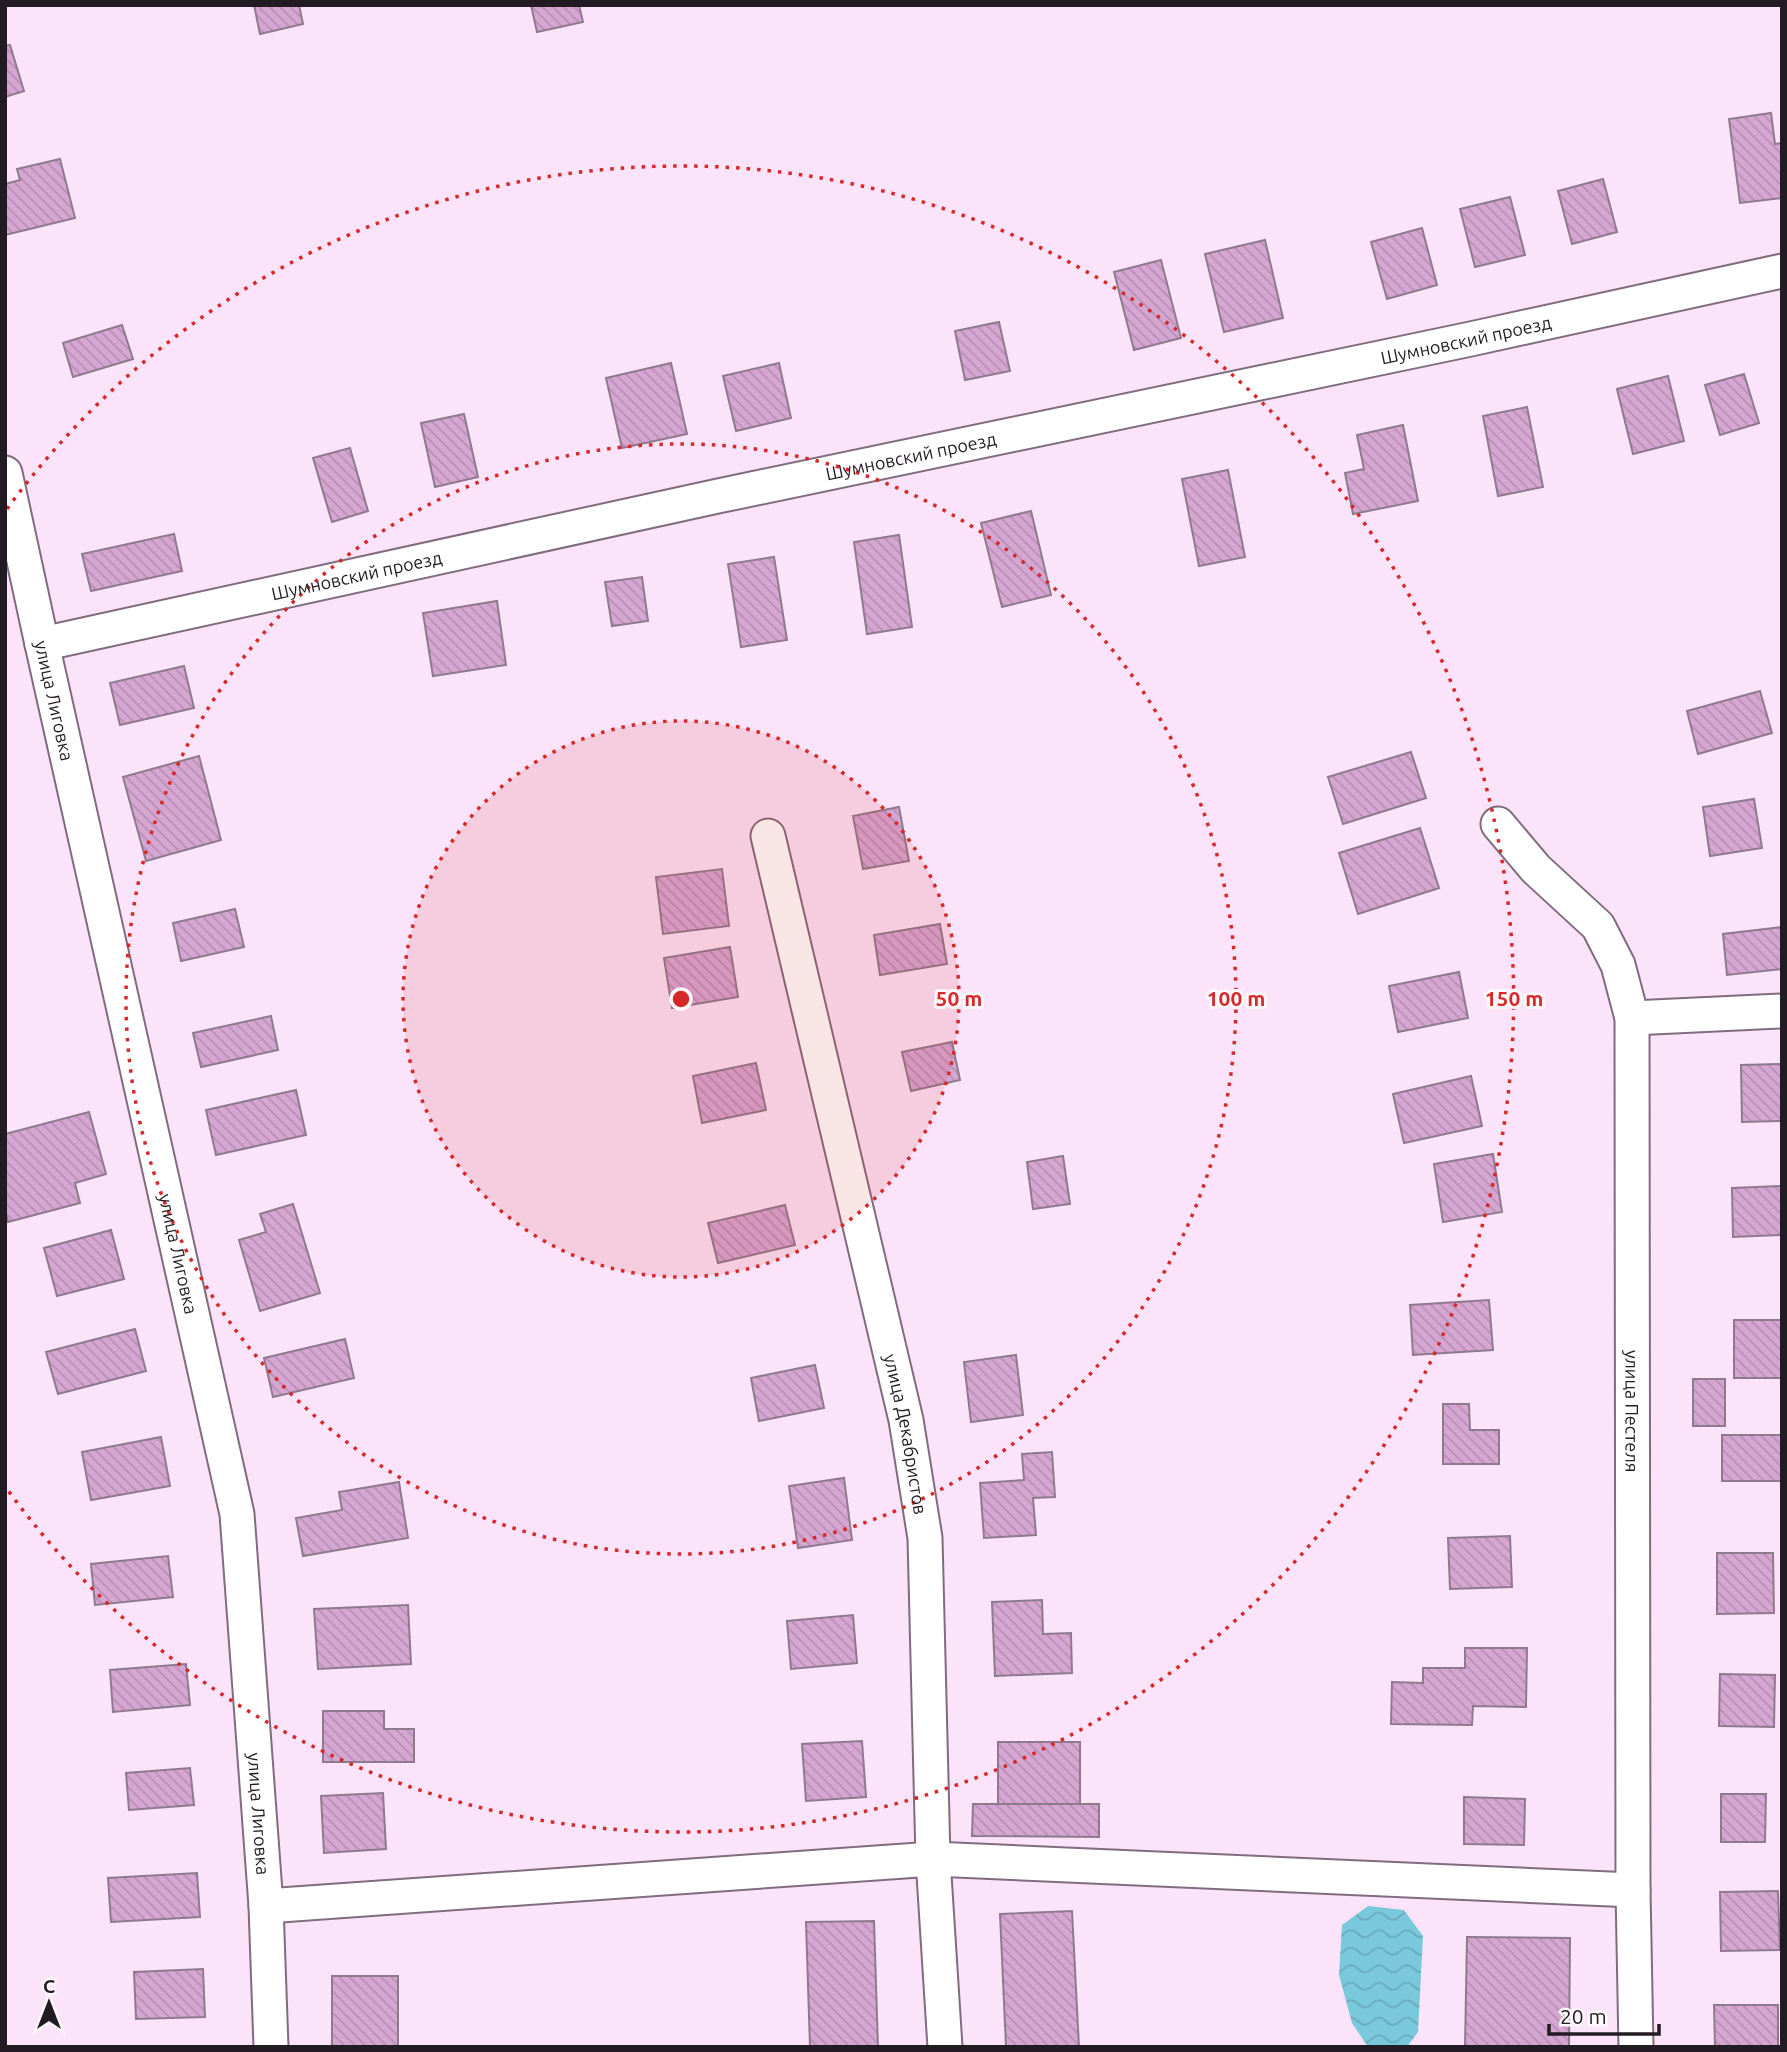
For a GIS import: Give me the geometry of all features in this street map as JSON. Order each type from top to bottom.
[{"type":"street","name":"Шумновский проезд","points":[[42,644],[1782,271]]},
{"type":"street","name":"улица Лиговка","points":[[5,473],[237,1514],[266,1906],[271,2047]]},
{"type":"street","name":"улица Пестеля","points":[[1498,824],[1536,869],[1598,926],[1618,965],[1632,1018],[1633,1890],[1636,2047]]},
{"type":"street","name":"улица Декабристов","points":[[768,836],[909,1433],[925,1538],[933,1859],[945,2047]]},
{"type":"street","points":[[1632,1018],[1782,1011]]},
{"type":"street","points":[[266,1906],[933,1859],[1633,1890]]},
{"type":"water","points":[[1368,1906],[1404,1910],[1423,1936],[1418,2032],[1407,2047],[1368,2047],[1352,2023],[1339,1975],[1342,1925]]},
{"type":"building","points":[[254,5],[299,5],[303,24],[260,34]]},
{"type":"building","points":[[531,5],[579,5],[583,22],[537,32]]},
{"type":"building","points":[[10,45],[24,91],[5,97],[5,46]]},
{"type":"building","points":[[1771,113],[1775,144],[1782,143],[1782,198],[1740,203],[1729,119]]},
{"type":"building","points":[[60,159],[75,218],[5,235],[5,184],[20,180],[17,169]]},
{"type":"building","points":[[1603,179],[1617,232],[1572,244],[1558,191]]},
{"type":"building","points":[[1510,197],[1525,255],[1475,267],[1460,209]]},
{"type":"building","points":[[1422,228],[1437,285],[1387,299],[1371,242]]},
{"type":"building","points":[[1265,240],[1283,318],[1224,332],[1205,254]]},
{"type":"building","points":[[1161,260],[1181,338],[1134,350],[1114,272]]},
{"type":"building","points":[[999,322],[1010,371],[965,380],[955,331]]},
{"type":"building","points":[[122,325],[133,359],[73,377],[63,343]]},
{"type":"building","points":[[671,363],[687,434],[622,448],[606,378]]},
{"type":"building","points":[[779,363],[791,418],[736,431],[723,376]]},
{"type":"building","points":[[1744,374],[1759,423],[1720,435],[1705,385]]},
{"type":"building","points":[[1668,376],[1684,441],[1633,454],[1617,389]]},
{"type":"building","points":[[1527,407],[1543,487],[1498,496],[1483,416]]},
{"type":"building","points":[[464,414],[478,477],[435,487],[421,423]]},
{"type":"building","points":[[1403,425],[1418,501],[1353,514],[1345,473],[1364,469],[1357,435]]},
{"type":"building","points":[[350,448],[368,511],[332,522],[313,458]]},
{"type":"building","points":[[1228,470],[1245,557],[1199,566],[1182,479]]},
{"type":"building","points":[[1031,511],[1051,595],[1002,607],[981,523]]},
{"type":"building","points":[[174,534],[182,571],[91,591],[82,554]]},
{"type":"building","points":[[899,535],[912,627],[867,634],[854,542]]},
{"type":"building","points":[[774,557],[787,640],[741,647],[728,564]]},
{"type":"building","points":[[642,577],[648,621],[612,626],[605,582]]},
{"type":"building","points":[[497,601],[506,665],[433,676],[423,613]]},
{"type":"building","points":[[184,666],[194,708],[120,725],[110,683]]},
{"type":"building","points":[[1760,691],[1772,733],[1698,754],[1687,711]]},
{"type":"building","points":[[1411,752],[1426,798],[1343,824],[1328,777]]},
{"type":"building","points":[[199,756],[221,840],[146,861],[123,777]]},
{"type":"building","points":[[1754,799],[1762,848],[1710,856],[1703,807]]},
{"type":"building","points":[[899,807],[909,861],[863,869],[853,816]]},
{"type":"building","points":[[1420,828],[1439,888],[1358,914],[1339,853]]},
{"type":"building","points":[[722,869],[729,926],[663,934],[656,877]]},
{"type":"building","points":[[235,909],[244,947],[181,961],[173,923]]},
{"type":"building","points":[[940,924],[947,964],[880,975],[874,935]]},
{"type":"building","points":[[1782,927],[1782,969],[1727,975],[1723,934]]},
{"type":"building","points":[[730,947],[738,997],[672,1008],[664,958]]},
{"type":"building","points":[[1459,972],[1468,1018],[1398,1032],[1389,986]]},
{"type":"building","points":[[271,1016],[278,1050],[201,1067],[193,1033]]},
{"type":"building","points":[[952,1042],[960,1080],[911,1091],[902,1052]]},
{"type":"building","points":[[756,1063],[766,1110],[702,1123],[693,1076]]},
{"type":"building","points":[[1782,1064],[1782,1121],[1742,1122],[1741,1065]]},
{"type":"building","points":[[1471,1076],[1482,1126],[1404,1143],[1393,1094]]},
{"type":"building","points":[[296,1090],[306,1135],[216,1155],[206,1110]]},
{"type":"building","points":[[89,1112],[106,1174],[75,1183],[80,1203],[8,1222],[5,1210],[5,1134]]},
{"type":"building","points":[[1493,1154],[1502,1212],[1443,1222],[1434,1164]]},
{"type":"building","points":[[1063,1156],[1070,1204],[1033,1209],[1027,1162]]},
{"type":"building","points":[[1782,1186],[1782,1235],[1733,1237],[1732,1188]]},
{"type":"building","points":[[293,1204],[320,1293],[260,1311],[239,1240],[266,1232],[260,1214]]},
{"type":"building","points":[[785,1205],[795,1245],[718,1263],[708,1223]]},
{"type":"building","points":[[111,1230],[124,1279],[57,1296],[44,1248]]},
{"type":"building","points":[[1489,1300],[1493,1350],[1413,1355],[1410,1305]]},
{"type":"building","points":[[1734,1320],[1782,1320],[1782,1378],[1734,1378]]},
{"type":"building","points":[[135,1329],[146,1371],[58,1394],[46,1352]]},
{"type":"building","points":[[345,1339],[354,1378],[273,1397],[264,1358]]},
{"type":"building","points":[[1016,1355],[1023,1415],[971,1422],[964,1362]]},
{"type":"building","points":[[815,1365],[824,1408],[759,1421],[751,1378]]},
{"type":"building","points":[[1693,1379],[1725,1379],[1725,1426],[1693,1426]]},
{"type":"building","points":[[1443,1404],[1469,1404],[1470,1430],[1499,1430],[1499,1464],[1443,1464]]},
{"type":"building","points":[[1722,1435],[1782,1435],[1782,1481],[1722,1481]]},
{"type":"building","points":[[161,1437],[170,1486],[91,1500],[82,1452]]},
{"type":"building","points":[[1052,1452],[1055,1497],[1033,1498],[1036,1535],[984,1538],[980,1483],[1024,1480],[1022,1454]]},
{"type":"building","points":[[844,1478],[852,1540],[798,1548],[789,1486]]},
{"type":"building","points":[[399,1482],[408,1538],[303,1556],[296,1518],[342,1510],[339,1492]]},
{"type":"building","points":[[1510,1536],[1512,1587],[1450,1589],[1448,1538]]},
{"type":"building","points":[[1717,1553],[1773,1553],[1774,1613],[1717,1614]]},
{"type":"building","points":[[168,1556],[173,1597],[95,1605],[91,1564]]},
{"type":"building","points":[[1042,1600],[1043,1634],[1071,1633],[1072,1673],[995,1676],[992,1602]]},
{"type":"building","points":[[408,1605],[411,1664],[318,1669],[314,1609]]},
{"type":"building","points":[[853,1615],[857,1663],[791,1669],[787,1621]]},
{"type":"building","points":[[1465,1648],[1527,1648],[1526,1707],[1473,1706],[1472,1725],[1391,1724],[1392,1682],[1423,1683],[1423,1668],[1465,1668]]},
{"type":"building","points":[[186,1664],[190,1705],[113,1712],[110,1670]]},
{"type":"building","points":[[1720,1674],[1775,1675],[1774,1727],[1719,1726]]},
{"type":"building","points":[[323,1711],[384,1711],[384,1729],[414,1729],[414,1762],[323,1762]]},
{"type":"building","points":[[862,1741],[866,1797],[806,1801],[802,1744]]},
{"type":"building","points":[[998,1742],[1080,1742],[1080,1804],[998,1804]]},
{"type":"building","points":[[190,1768],[194,1805],[129,1810],[126,1773]]},
{"type":"building","points":[[383,1793],[386,1849],[324,1853],[321,1796]]},
{"type":"building","points":[[1721,1794],[1766,1794],[1765,1842],[1721,1842]]},
{"type":"building","points":[[1464,1797],[1525,1799],[1524,1845],[1464,1844]]},
{"type":"building","points":[[973,1804],[1099,1804],[1099,1837],[972,1836]]},
{"type":"building","points":[[197,1873],[200,1917],[111,1922],[108,1878]]},
{"type":"building","points":[[1778,1891],[1780,1950],[1721,1951],[1720,1892]]},
{"type":"building","points":[[1072,1911],[1079,2047],[1006,2047],[1000,1914]]},
{"type":"building","points":[[874,1921],[878,2047],[810,2047],[806,1922]]},
{"type":"building","points":[[1467,1937],[1570,1938],[1569,2047],[1465,2047]]},
{"type":"building","points":[[203,1969],[205,2017],[136,2019],[134,1972]]},
{"type":"building","points":[[332,1976],[398,1976],[398,2047],[332,2047]]},
{"type":"building","points":[[1714,2005],[1778,2005],[1778,2047],[1715,2047]]}]
